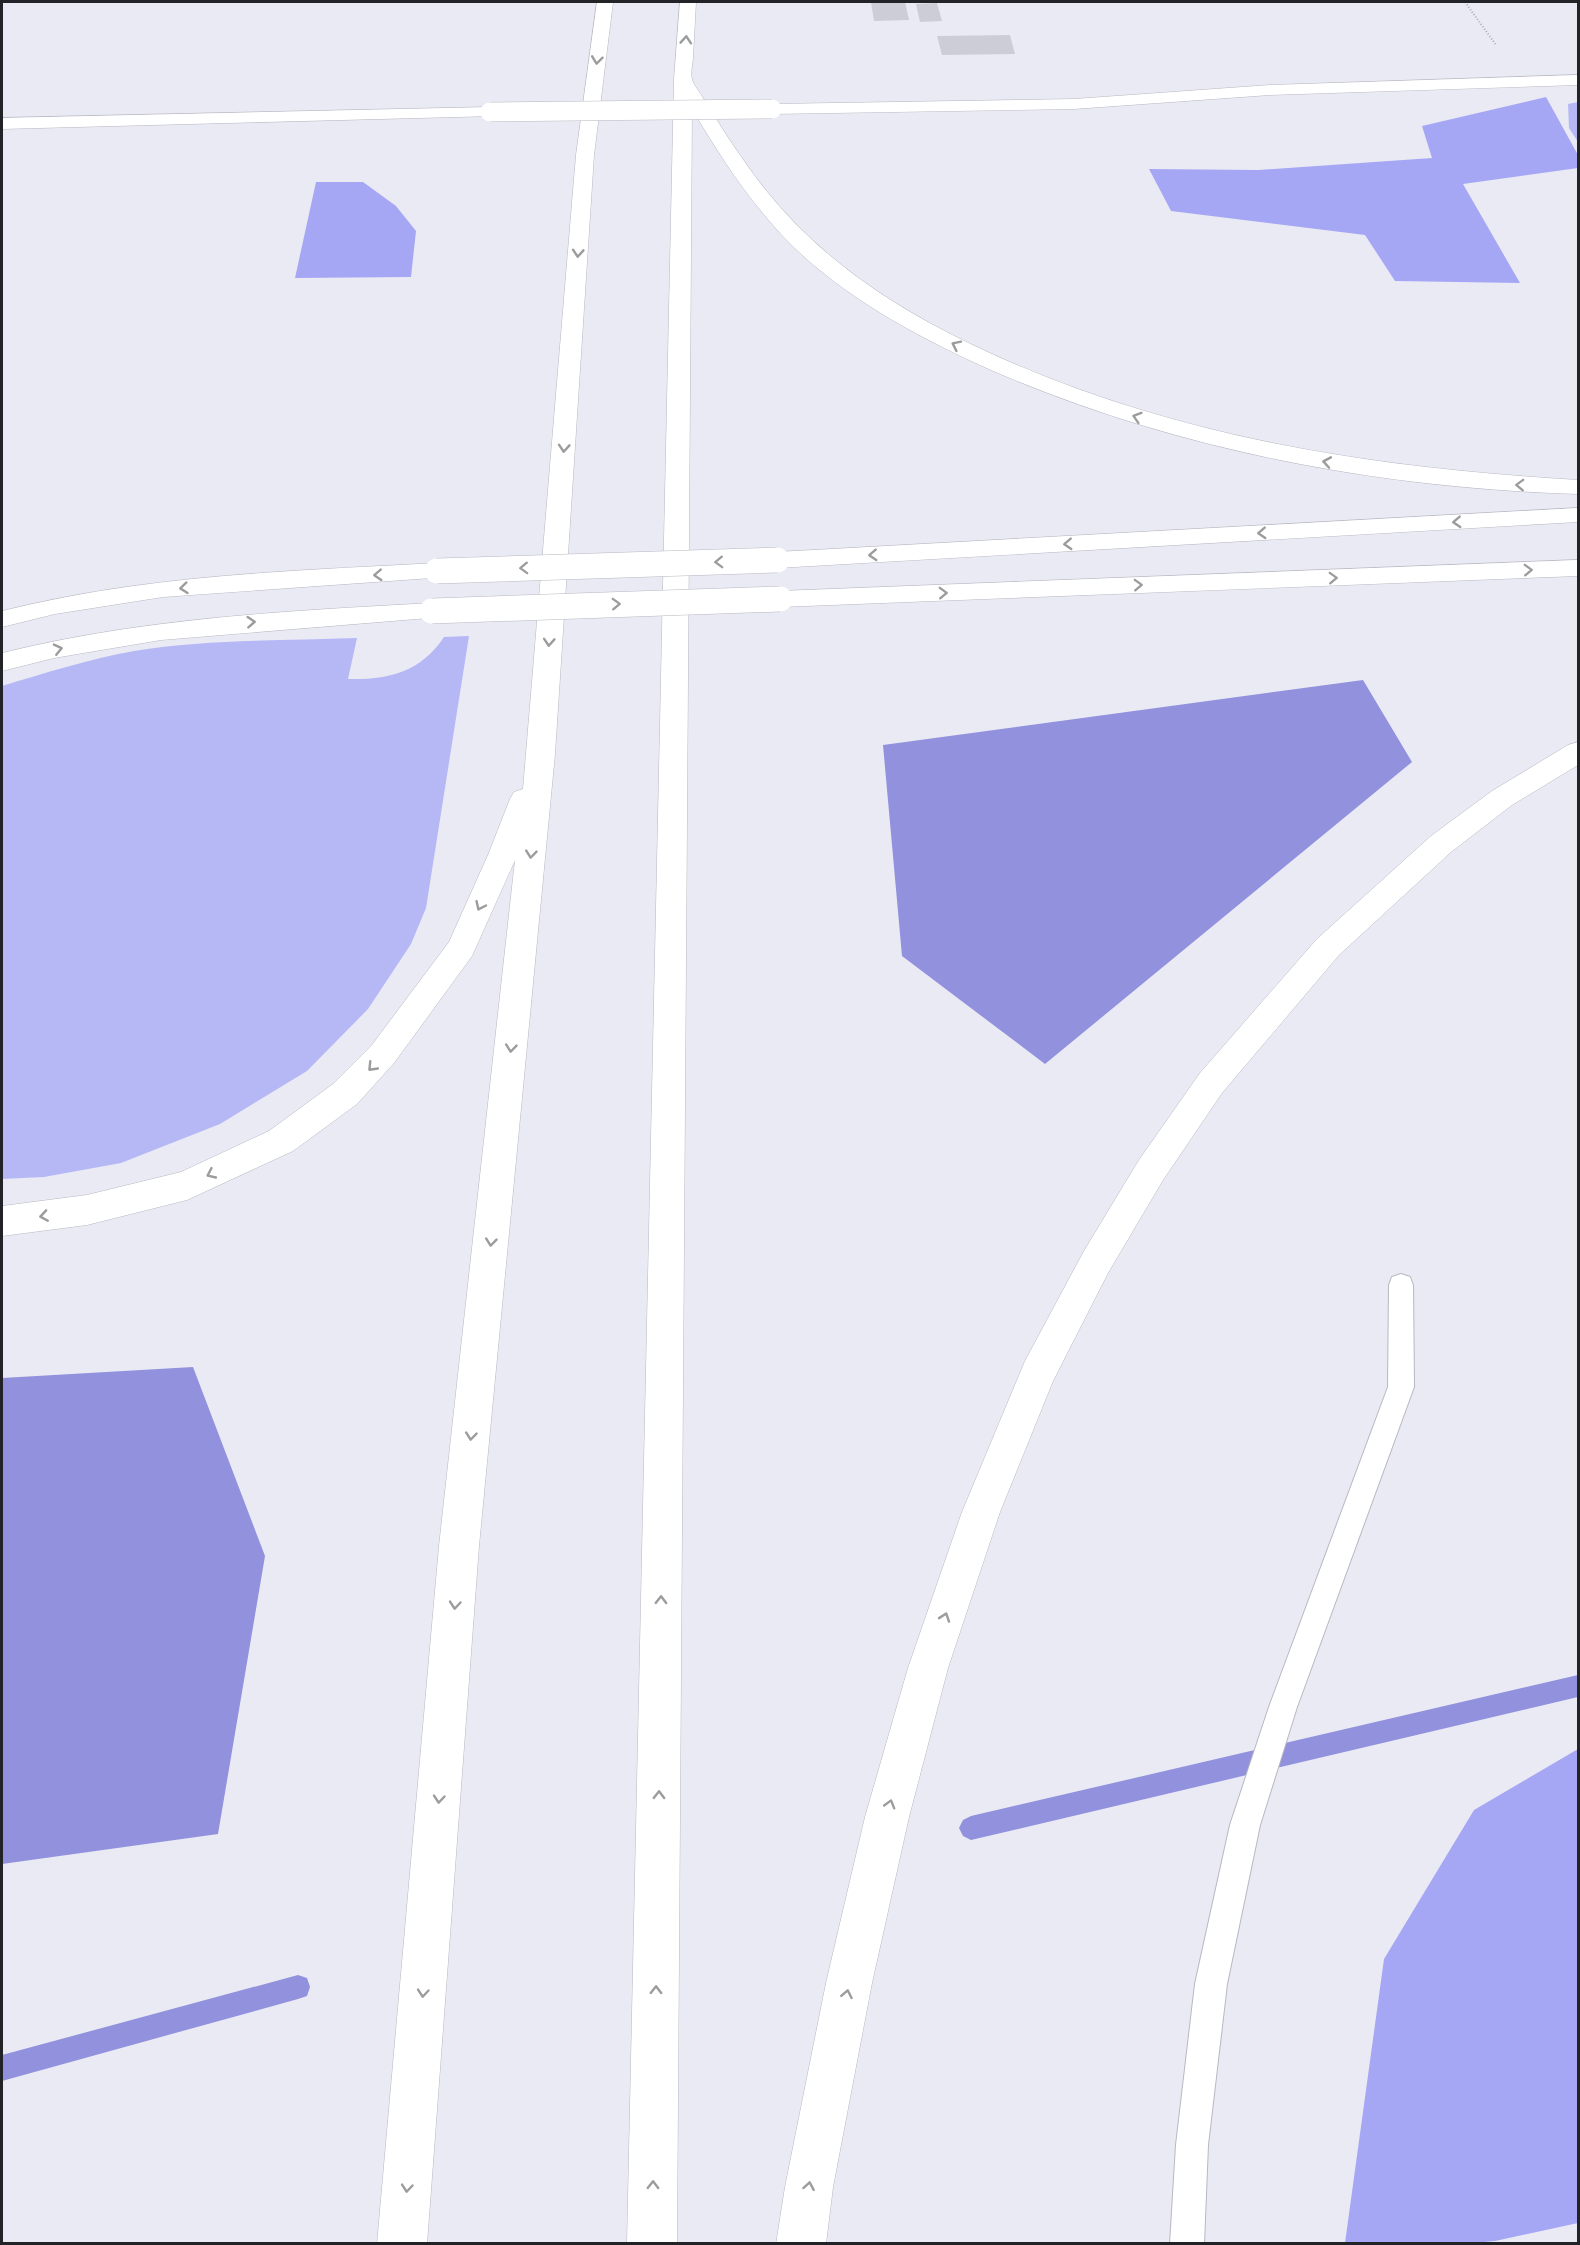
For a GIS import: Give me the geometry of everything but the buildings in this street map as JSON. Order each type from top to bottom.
[{"type":"main road","points":[[402,2244],[459,1546],[541,754],[585,155],[605,2]]},
{"type":"main road","points":[[652,2244],[683,79],[688,2]]},
{"type":"main road","points":[[683,79],[735,165],[769,210],[810,251],[872,298],[942,339],[1018,375],[1094,403],[1173,428],[1268,452],[1394,473],[1489,483],[1578,487]]},
{"type":"main road","points":[[2,124],[490,112],[1063,104],[1270,90],[1578,80]]},
{"type":"main road","points":[[2,619],[23,613],[135,593],[216,584],[437,571],[777,560],[1578,515]]},
{"type":"main road","points":[[2,662],[116,636],[246,622],[432,611],[1578,568]]},
{"type":"main road","points":[[801,2244],[809,2187],[852,1971],[887,1817],[928,1668],[981,1512],[1038,1373],[1096,1262],[1151,1170],[1211,1083],[1328,947],[1441,844],[1502,798],[1578,752]]},
{"type":"main road","points":[[2,1221],[87,1210],[187,1185],[281,1141],[345,1095],[383,1054],[461,948],[503,855],[541,754]]},
{"type":"lane","points":[[1187,2244],[1192,2145],[1211,1984],[1245,1826],[1283,1707],[1401,1387],[1401,1285]]},
{"type":"path","points":[[1465,2],[1522,82]]},
{"type":"shaded area","points":[[1546,97],[1578,155],[1578,168],[1463,184],[1520,283],[1395,281],[1365,235],[1171,211],[1149,169],[1258,170],[1432,158],[1422,126]]},
{"type":"shaded area","points":[[1578,102],[1578,142],[1569,128],[1568,104]]},
{"type":"shaded area","points":[[316,182],[363,182],[396,206],[416,231],[411,277],[295,278]]},
{"type":"shaded area","points":[[469,636],[426,908],[411,944],[368,1009],[307,1071],[220,1124],[121,1163],[44,1177],[2,1179],[2,686],[100,658],[162,647],[217,642],[357,638],[348,679],[377,678],[402,672],[414,666],[435,649],[444,637]]},
{"type":"shaded area","points":[[1363,680],[1412,762],[1045,1064],[902,956],[883,745]]},
{"type":"shaded area","points":[[193,1367],[265,1556],[218,1834],[2,1864],[2,1378]]},
{"type":"shaded area","points":[[1578,1749],[1578,2223],[1495,2241],[1464,2244],[1345,2243],[1384,1959],[1474,1810]]},
{"type":"waterway","points":[[971,1828],[1578,1686]]},
{"type":"waterway","points":[[2,2068],[298,1987]]}]
